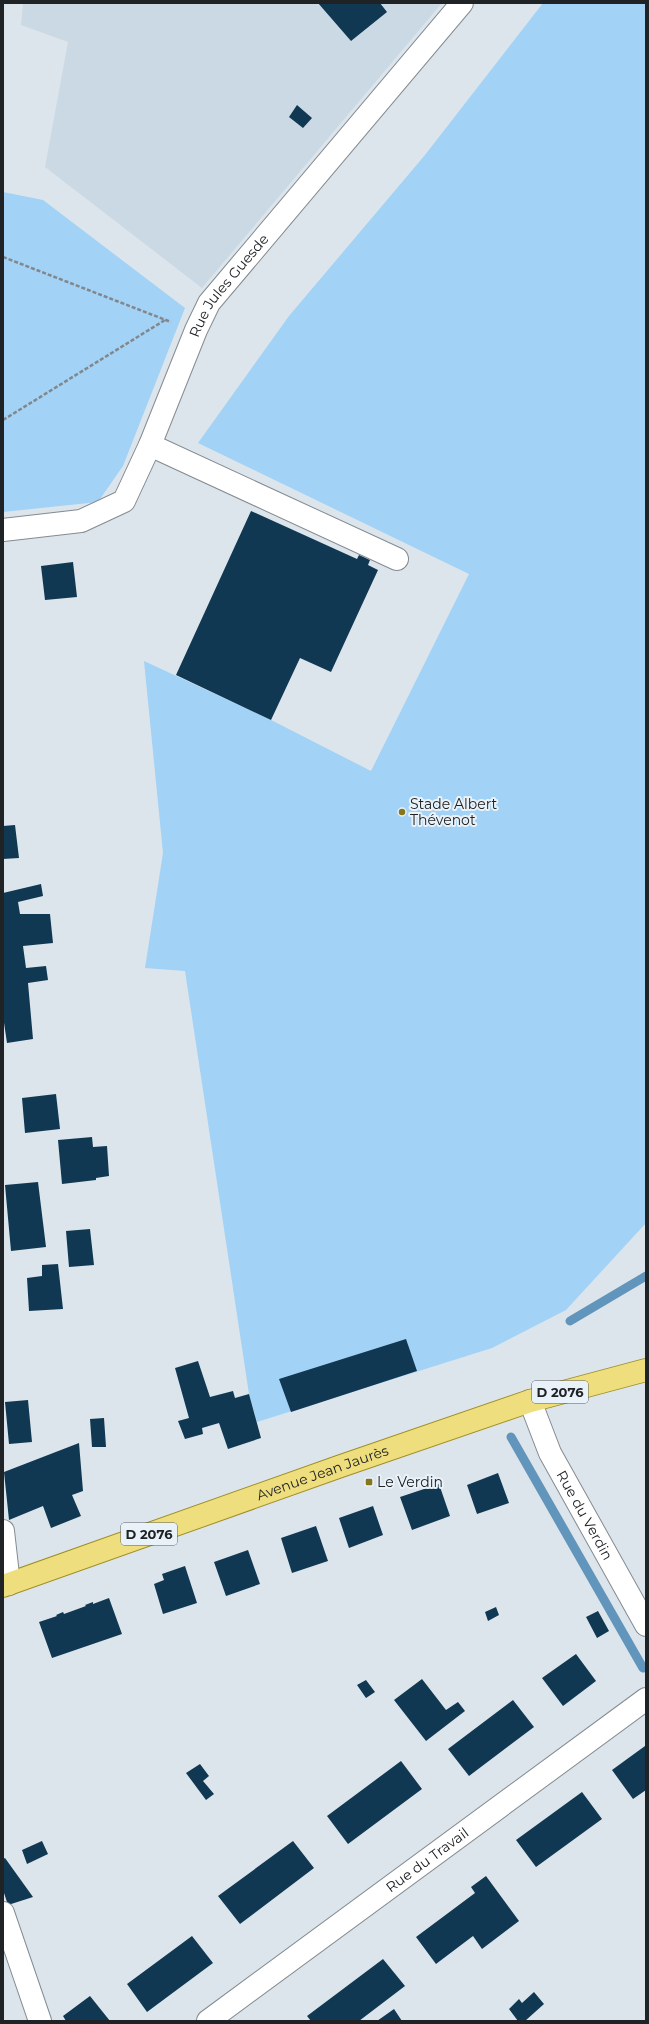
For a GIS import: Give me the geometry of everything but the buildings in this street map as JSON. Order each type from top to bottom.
[{"type":"main road","name":"Avenue Jean Jaurès","points":[[6,1585],[341,1466],[530,1401],[646,1370]]},
{"type":"street","name":"Rue Jules Guesde","points":[[3,530],[81,521],[124,501],[150,445],[196,330],[209,303],[462,3]]},
{"type":"street","points":[[150,445],[397,559]]},
{"type":"street","name":"Rue du Verdin","points":[[530,1401],[550,1453],[646,1625]]},
{"type":"street","points":[[3,1531],[6,1585]]},
{"type":"street","name":"Rue du Travail","points":[[208,2021],[646,1699]]},
{"type":"street","points":[[3,1913],[40,2021]]},
{"type":"path","points":[[3,257],[165,320],[196,330]]},
{"type":"path","points":[[3,420],[165,320]]},
{"type":"shaded area","points":[[23,3],[442,3],[202,288],[45,167],[68,42],[21,25]]},
{"type":"shaded area","name":"Stade Albert Thévenot","points":[[543,3],[646,3],[646,1223],[566,1310],[492,1348],[257,1422],[249,1394],[185,971],[145,968],[163,853],[144,661],[271,720],[371,771],[469,574],[198,443],[289,316],[425,155]]},
{"type":"shaded area","points":[[3,192],[43,200],[185,308],[123,466],[98,502],[3,512]]},
{"type":"waterway","name":"Le Verdin","points":[[570,1321],[646,1276]]},
{"type":"waterway","name":"Le Verdin","points":[[511,1437],[643,1668]]},
{"type":"place","name":"Stade Albert Thévenot","points":[[402,812]]},
{"type":"place","name":"Le Verdin","points":[[369,1482]]}]
